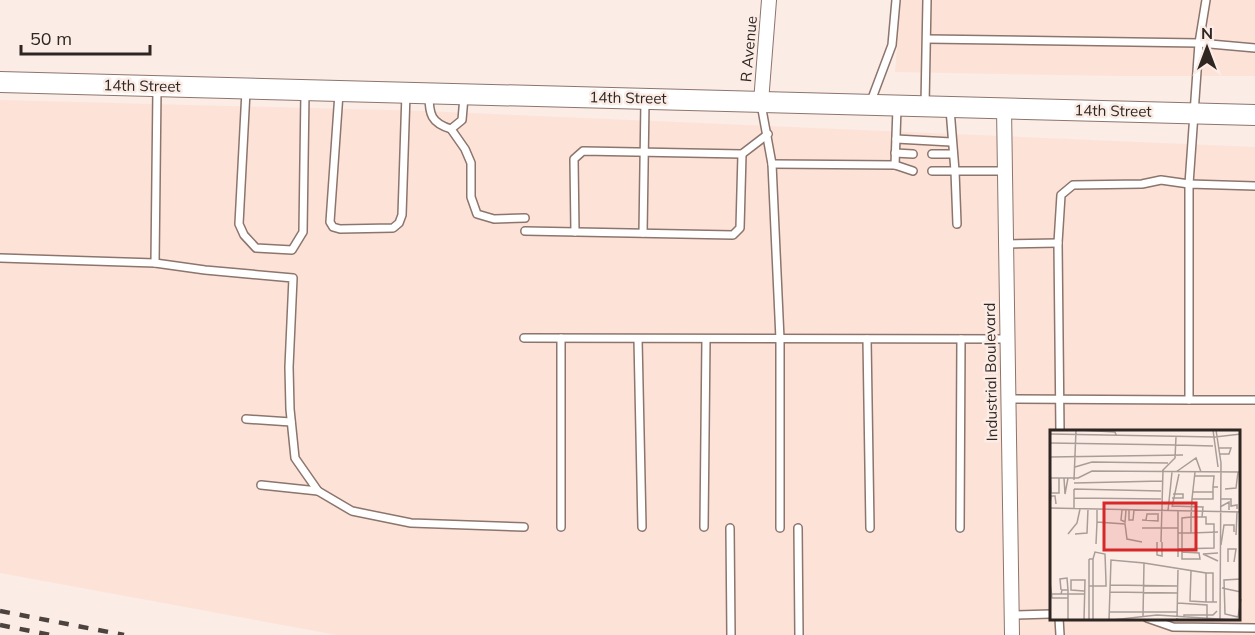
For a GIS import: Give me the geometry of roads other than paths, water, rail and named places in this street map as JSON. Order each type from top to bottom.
[{"type":"main road","name":"14th Street","points":[[0,82],[1255,115]]},
{"type":"street","name":"R Avenue","points":[[761,102],[769,0]]},
{"type":"street","name":"Industrial Boulevard","points":[[1004,108],[1012,635]]},
{"type":"lane","points":[[870,105],[891,45],[896,0]]},
{"type":"lane","points":[[925,106],[927,0]]},
{"type":"lane","points":[[1189,400],[1189,184],[1199,43],[1206,0]]},
{"type":"lane","points":[[927,39],[1199,43],[1255,48]]},
{"type":"lane","points":[[155,263],[157,86]]},
{"type":"lane","points":[[246,88],[239,224],[244,235],[256,249],[292,250],[303,232],[305,90]]},
{"type":"lane","points":[[339,91],[330,222],[333,227],[340,229],[393,228],[399,223],[402,215],[406,93]]},
{"type":"lane","points":[[429,93],[429,110],[434,120],[440,126],[451,129],[465,149],[471,164],[471,197],[477,214],[494,219],[525,218]]},
{"type":"lane","points":[[451,129],[462,120],[464,94]]},
{"type":"lane","points":[[644,233],[645,99]]},
{"type":"lane","points":[[761,102],[772,164],[780,339],[780,528]]},
{"type":"lane","points":[[895,165],[897,105]]},
{"type":"lane","points":[[950,106],[957,224]]},
{"type":"lane","points":[[575,232],[574,159],[583,151],[742,154],[768,134]]},
{"type":"lane","points":[[896,139],[951,142]]},
{"type":"lane","points":[[895,153],[913,154]]},
{"type":"lane","points":[[525,231],[733,235],[740,228],[742,154]]},
{"type":"lane","points":[[932,154],[953,154]]},
{"type":"lane","points":[[772,164],[895,165],[913,171]]},
{"type":"lane","points":[[932,171],[1005,171]]},
{"type":"lane","points":[[1059,430],[1061,195],[1074,185],[1142,184],[1161,180],[1189,184],[1255,186]]},
{"type":"lane","points":[[1006,244],[1059,243]]},
{"type":"lane","points":[[0,258],[155,263],[292,278],[289,367],[295,458],[318,491]]},
{"type":"lane","points":[[524,338],[1007,339]]},
{"type":"lane","points":[[561,338],[561,527]]},
{"type":"lane","points":[[638,339],[642,527]]},
{"type":"lane","points":[[704,527],[706,339]]},
{"type":"lane","points":[[867,339],[870,528]]},
{"type":"lane","points":[[960,528],[961,339]]},
{"type":"lane","points":[[1008,399],[1255,400]]},
{"type":"lane","points":[[246,418],[291,422]]},
{"type":"lane","points":[[261,485],[318,491],[352,511],[411,523],[524,527]]},
{"type":"lane","points":[[730,528],[731,635]]},
{"type":"lane","points":[[798,528],[799,635]]},
{"type":"lane","points":[[1011,615],[1050,614]]},
{"type":"lane","points":[[1059,620],[1060,635]]},
{"type":"lane","points":[[1153,620],[1173,627],[1198,622],[1255,628]]},
{"type":"railway","points":[[0,611],[124,635]]},
{"type":"railway","points":[[0,625],[51,635]]}]
